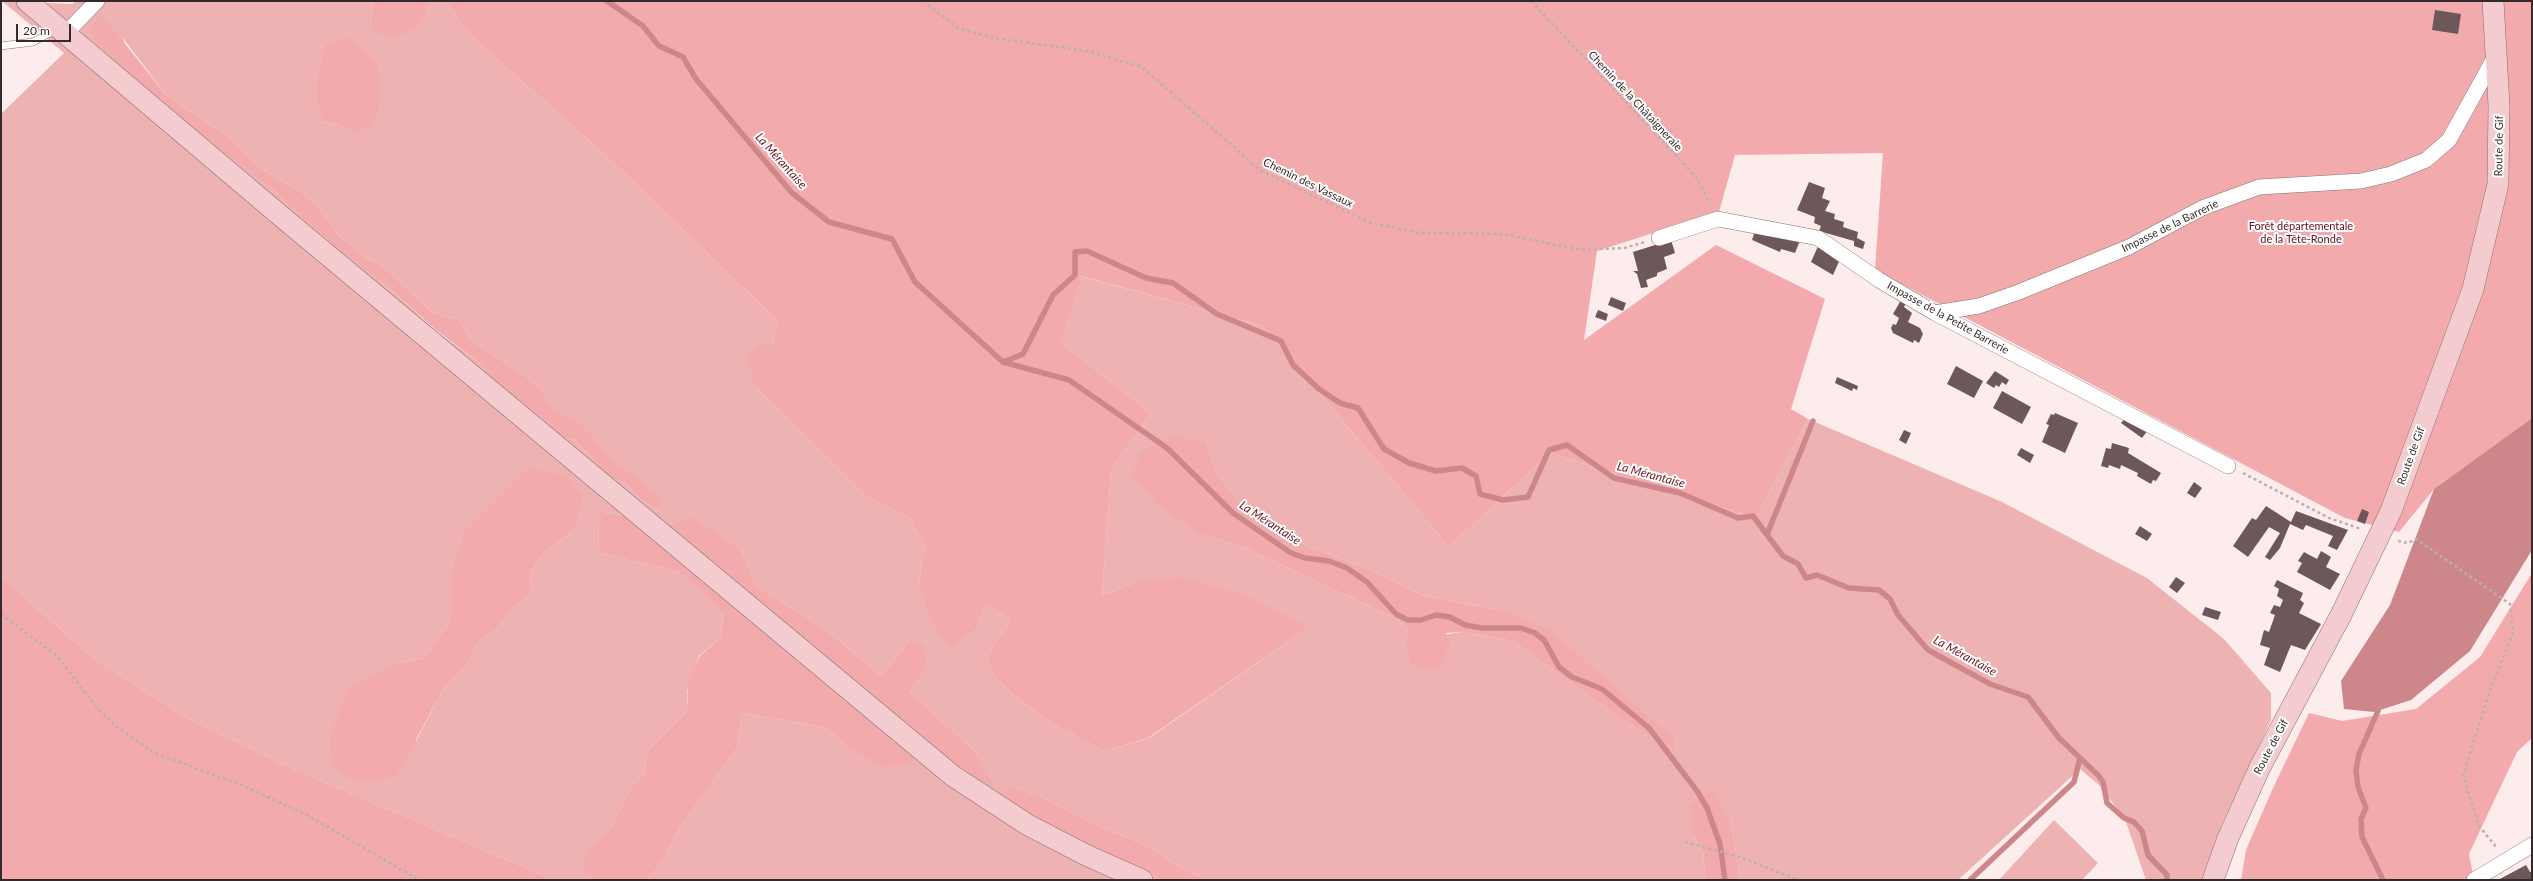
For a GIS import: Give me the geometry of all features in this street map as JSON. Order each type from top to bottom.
[{"type":"street","points":[[27,1],[941,766],[980,795],[1028,825],[1086,855],[1142,880]]},
{"type":"street","points":[[62,31],[97,1]]},
{"type":"street","name":"Route de Gif","points":[[2213,880],[2228,838],[2260,767],[2341,615],[2386,537],[2391,511],[2473,289],[2498,184],[2499,105],[2493,1]]},
{"type":"street","name":"Impasse de la Barrerie","points":[[1935,312],[1980,306],[2019,292],[2129,247],[2202,208],[2259,187],[2361,182],[2391,174],[2426,160],[2449,140],[2497,54]]},
{"type":"street","points":[[1659,238],[1718,218]]},
{"type":"street","name":"Impasse de la Petite Barrerie","points":[[1718,218],[1818,238],[1879,280],[1935,312],[2228,466]]},
{"type":"street","points":[[2474,880],[2532,845]]},
{"type":"lane","points":[[1,46],[33,42],[62,31]]},
{"type":"path","name":"Chemin des Vassaux","points":[[923,1],[958,28],[993,38],[1087,51],[1142,67],[1261,170],[1371,223],[1420,233],[1504,234],[1581,250],[1624,248],[1659,238]]},
{"type":"path","name":"Chemin de la Châtaigneraie","points":[[1531,1],[1697,178],[1718,218]]},
{"type":"path","points":[[2228,466],[2329,518],[2408,543],[2416,539],[2510,604],[2513,633],[2490,691],[2463,775],[2478,826],[2506,860]]},
{"type":"path","points":[[1,614],[57,656],[102,713],[133,740],[154,753],[242,785],[309,816],[419,880]]},
{"type":"path","points":[[1685,842],[1714,852],[1731,855],[1798,880]]},
{"type":"shaded area","points":[[2,1],[72,4],[77,1],[373,1],[370,30],[423,21],[431,1],[445,1],[473,38],[604,154],[778,321],[773,344],[754,385],[867,497],[910,518],[925,547],[919,582],[950,647],[976,630],[986,605],[1011,620],[986,657],[996,678],[1013,695],[1054,725],[1105,751],[1149,738],[1309,627],[1139,581],[1102,596],[1111,470],[1151,413],[1061,343],[1080,276],[1263,326],[1449,547],[1550,453],[1756,518],[1808,419],[2002,502],[2147,578],[2224,639],[2271,693],[2271,720],[2222,824],[2202,880],[2146,880],[2125,819],[2099,785],[2080,769],[1958,880],[1741,880],[1730,820],[1717,802],[1693,835],[1703,852],[1706,880],[1209,880],[1182,869],[1149,847],[1086,820],[1044,798],[1016,788],[1098,850],[1125,861],[1162,880],[647,880],[660,865],[681,826],[737,748],[742,713],[825,727],[848,747],[924,746],[995,790],[977,753],[910,692],[926,669],[909,641],[881,676],[824,628],[756,586],[741,550],[674,524],[598,511],[599,553],[678,572],[723,610],[721,637],[699,656],[687,691],[687,711],[647,751],[644,774],[632,786],[610,829],[587,852],[583,873],[594,880],[554,880],[282,764],[184,716],[94,659],[1,576],[1,114],[64,53]],"holes":[[[122,37],[167,96],[230,138],[262,169],[301,192],[318,206],[338,235],[365,257],[384,267],[433,313],[459,320],[472,341],[524,375],[541,389],[553,408],[579,423],[616,463],[663,503],[657,510],[639,498],[624,482],[603,476],[592,458],[575,440],[556,437],[548,422],[496,385],[479,362],[437,332],[396,294],[339,250],[285,203],[277,193],[146,89]],[[324,44],[352,131],[333,123],[323,122],[318,74]],[[1206,442],[1216,470],[1226,486],[1245,509],[1275,529],[1312,548],[1371,570],[1424,596],[1505,611],[1617,691],[1676,740],[1675,748],[1618,717],[1513,641],[1463,632],[1406,640],[1408,631],[1399,620],[1241,546],[1202,535]],[[574,530],[540,556],[530,576],[532,594],[515,606],[497,629],[477,643],[467,664],[442,691],[416,741],[400,663],[423,659],[451,620],[451,574]]]},
{"type":"shaded area","points":[[2532,418],[2532,550],[2470,651],[2411,700],[2374,712],[2344,709],[2341,681],[2390,605],[2434,489]]},
{"type":"shaded area","points":[[2054,820],[2098,863],[2082,880],[1999,880]]},
{"type":"green space","points":[[373,1],[431,1],[423,21],[395,39],[370,30]]},
{"type":"green space","name":"Forêt départementale de la Tête-Ronde","points":[[445,1],[2532,1],[2532,418],[2434,489],[2399,532],[2345,518],[1875,270],[1883,153],[1735,155],[1719,212],[1597,251],[1584,340],[1716,245],[1825,299],[1791,409],[1808,419],[1756,518],[1550,453],[1449,547],[1263,326],[1081,276],[1061,343],[1151,413],[1111,470],[1102,596],[1139,581],[1182,577],[1247,596],[1309,627],[1148,738],[1105,751],[1054,725],[1013,695],[996,678],[986,657],[1011,620],[986,605],[976,630],[950,648],[931,622],[919,582],[925,547],[910,518],[867,497],[754,385],[748,358],[757,345],[773,344],[778,321],[604,154],[473,38]]},
{"type":"green space","points":[[101,14],[167,96],[230,138],[262,169],[301,192],[318,206],[338,235],[365,257],[384,267],[433,313],[459,320],[472,341],[524,375],[541,389],[553,408],[580,423],[616,463],[658,494],[663,503],[657,510],[639,498],[624,482],[603,476],[592,458],[575,440],[556,437],[548,422],[496,385],[479,362],[437,331],[396,294],[339,250],[285,203],[277,193],[187,124],[146,89],[96,43],[91,28]]},
{"type":"green space","points":[[350,38],[377,62],[380,84],[379,107],[370,127],[352,131],[333,123],[323,122],[317,100],[318,74],[324,44]]},
{"type":"green space","points":[[1171,436],[1206,442],[1216,470],[1226,486],[1245,509],[1275,529],[1312,548],[1371,570],[1424,596],[1505,611],[1550,630],[1676,740],[1675,749],[1618,717],[1513,641],[1463,632],[1446,633],[1450,645],[1439,667],[1426,671],[1410,663],[1406,640],[1408,631],[1399,620],[1241,546],[1202,535],[1160,507],[1131,477],[1140,453]]},
{"type":"green space","points":[[529,468],[558,474],[571,480],[583,497],[574,530],[540,556],[530,576],[532,594],[515,606],[497,629],[477,643],[467,664],[442,691],[397,775],[369,783],[345,777],[332,762],[329,741],[347,689],[400,663],[423,659],[451,620],[451,574],[465,531]]},
{"type":"green space","points":[[598,511],[674,524],[692,517],[741,550],[756,586],[824,628],[881,676],[909,641],[924,645],[926,669],[910,692],[977,753],[996,791],[924,746],[908,765],[883,767],[848,747],[825,727],[742,713],[737,748],[681,826],[660,865],[647,880],[594,880],[583,873],[586,852],[610,829],[632,786],[644,774],[647,751],[687,711],[688,681],[700,656],[721,637],[723,611],[678,572],[599,553]]},
{"type":"green space","points":[[2532,573],[2532,738],[2517,752],[2469,854],[2474,880],[2241,880],[2246,850],[2273,788],[2309,713],[2342,721],[2416,709],[2480,657]]},
{"type":"green space","points":[[1,576],[94,659],[184,716],[282,764],[554,880],[1,880]]},
{"type":"green space","points":[[1016,788],[1044,798],[1086,820],[1149,847],[1182,869],[1209,880],[1162,880],[1125,861],[1098,850],[1037,820],[1005,798],[1007,790]]},
{"type":"green space","points":[[1712,790],[1730,820],[1741,880],[1706,880],[1703,852],[1693,835],[1691,805]]},
{"type":"building","points":[[2435,10],[2461,14],[2458,34],[2432,30]]},
{"type":"building","points":[[1809,182],[1825,188],[1822,198],[1830,201],[1825,211],[1835,214],[1834,219],[1844,222],[1843,227],[1858,232],[1857,238],[1865,242],[1863,249],[1854,246],[1854,241],[1819,231],[1821,226],[1814,223],[1815,217],[1797,210]]},
{"type":"building","points":[[1756,228],[1801,238],[1795,253],[1781,249],[1780,252],[1752,240]]},
{"type":"building","points":[[1671,240],[1675,253],[1664,257],[1667,269],[1657,273],[1657,276],[1646,280],[1648,287],[1641,288],[1637,274],[1633,271],[1638,271],[1633,252]]},
{"type":"building","points":[[1819,244],[1841,257],[1833,275],[1811,262]]},
{"type":"building","points":[[1611,297],[1626,303],[1623,311],[1608,305]]},
{"type":"building","points":[[1901,300],[1906,303],[1904,307],[1912,313],[1908,322],[1920,328],[1923,334],[1919,343],[1914,340],[1913,343],[1893,333],[1891,328],[1893,324],[1896,325],[1899,318],[1893,314]]},
{"type":"building","points":[[1598,310],[1608,314],[1606,321],[1595,317]]},
{"type":"building","points":[[1956,366],[1983,381],[1974,398],[1947,384]]},
{"type":"building","points":[[1995,371],[2009,380],[2006,385],[2002,382],[1999,387],[1996,385],[1994,388],[1986,383]]},
{"type":"building","points":[[1837,377],[1858,386],[1857,390],[1853,388],[1852,391],[1835,383]]},
{"type":"building","points":[[2002,391],[2031,407],[2022,424],[1993,408]]},
{"type":"building","points":[[2055,413],[2078,423],[2065,453],[2042,442],[2049,425],[2046,424],[2051,414],[2054,415]]},
{"type":"building","points":[[2127,416],[2148,430],[2142,438],[2121,423]]},
{"type":"building","points":[[1904,430],[1911,433],[1906,444],[1899,440]]},
{"type":"building","points":[[2112,443],[2129,448],[2128,453],[2161,473],[2156,481],[2153,480],[2151,484],[2137,476],[2138,473],[2121,465],[2120,469],[2109,465],[2108,468],[2101,466],[2106,448],[2111,449]]},
{"type":"building","points":[[2021,448],[2034,455],[2030,463],[2017,455]]},
{"type":"building","points":[[2194,482],[2202,488],[2195,498],[2187,493]]},
{"type":"building","points":[[2266,506],[2291,522],[2296,511],[2348,530],[2337,550],[2328,546],[2333,536],[2306,525],[2303,530],[2290,524],[2280,548],[2270,560],[2265,557],[2280,533],[2269,527],[2248,557],[2233,546],[2252,518],[2256,520]]},
{"type":"building","points":[[2362,509],[2369,512],[2365,524],[2357,521]]},
{"type":"building","points":[[2140,526],[2152,534],[2147,541],[2135,534]]},
{"type":"building","points":[[2321,551],[2331,557],[2326,567],[2340,574],[2330,590],[2297,572],[2302,563],[2298,561],[2304,552],[2317,559]]},
{"type":"building","points":[[2176,577],[2185,583],[2177,593],[2169,587]]},
{"type":"building","points":[[2277,580],[2303,593],[2300,600],[2304,603],[2299,613],[2321,624],[2305,650],[2291,645],[2280,672],[2264,665],[2270,648],[2260,645],[2264,630],[2269,632],[2275,615],[2270,613],[2274,605],[2280,607],[2283,600],[2277,596],[2279,589],[2274,586]]},
{"type":"building","points":[[2205,607],[2221,612],[2218,620],[2202,615]]},
{"type":"building","points":[[2526,865],[2530,872],[2532,871],[2532,880],[2498,880]]},
{"type":"waterway","name":"La Mérantaise","points":[[607,1],[643,26],[659,46],[683,57],[696,79],[792,193],[829,222],[892,239],[915,282],[1003,362],[1069,380],[1167,448],[1233,513],[1291,553],[1305,558],[1329,561],[1347,568],[1367,582],[1396,614],[1408,620],[1421,620],[1436,615],[1450,617],[1465,625],[1482,628],[1521,628],[1535,633],[1544,640],[1559,667],[1572,677],[1602,689],[1649,728],[1697,791],[1707,808],[1720,844],[1725,880]]},
{"type":"waterway","name":"La Mérantaise","points":[[1003,362],[1023,354],[1053,295],[1075,275],[1075,252],[1087,251],[1146,278],[1173,283],[1217,314],[1281,341],[1293,365],[1319,389],[1340,403],[1358,408],[1384,449],[1409,463],[1436,471],[1462,468],[1476,476],[1480,494],[1503,500],[1528,497],[1549,450],[1567,445],[1614,478],[1680,493],[1738,518],[1753,516],[1783,556],[1798,564],[1806,578],[1817,575],[1849,588],[1879,590],[1890,599],[1898,615],[1928,650],[1990,684],[2028,697],[2059,738],[2098,775],[2103,782],[2107,803],[2124,818],[2134,822],[2142,831],[2148,855],[2167,875],[2167,880]]},
{"type":"waterway","points":[[1768,532],[1813,421]]},
{"type":"waterway","points":[[2378,711],[2359,754],[2356,770],[2358,787],[2366,808],[2361,819],[2362,837],[2383,880]]},
{"type":"waterway","name":"La Mérantaise","points":[[1970,880],[2074,782],[2080,758]]}]
